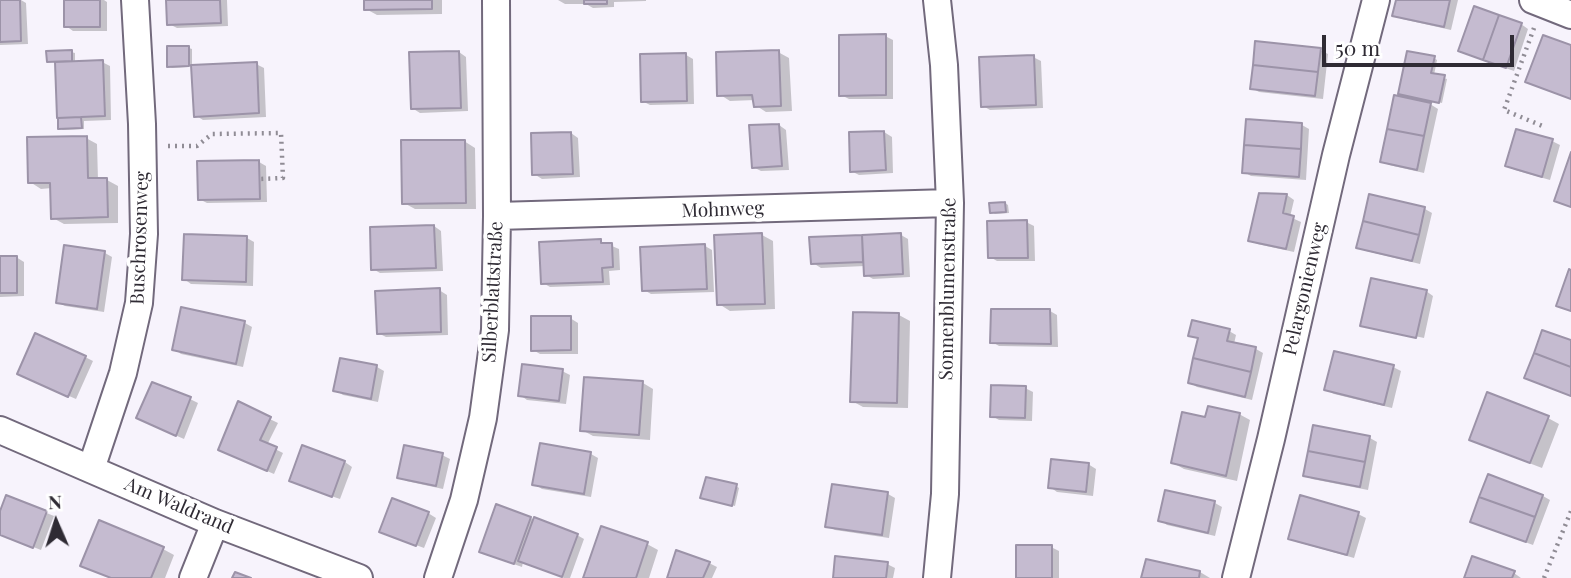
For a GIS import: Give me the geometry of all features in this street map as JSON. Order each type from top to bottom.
[{"type":"street","name":"Buschrosenweg","points":[[91,469],[122,373],[139,303],[144,234],[135,0]]},
{"type":"street","name":"Silberblattstraße","points":[[438,578],[464,500],[483,418],[495,330],[496,0]]},
{"type":"street","name":"Sonnenblumenstraße","points":[[937,0],[944,65],[950,203],[945,494],[937,578]]},
{"type":"street","name":"Pelargonienweg","points":[[1236,578],[1336,155],[1376,0]]},
{"type":"street","points":[[1537,2],[1571,15]]},
{"type":"street","name":"Mohnweg","points":[[497,216],[950,203]]},
{"type":"street","name":"Am Waldrand","points":[[0,430],[215,523],[359,578]]},
{"type":"street","points":[[193,578],[215,523]]},
{"type":"path","points":[[1537,2],[1504,110],[1545,127]]},
{"type":"path","points":[[142,146],[197,146],[212,134],[281,133],[283,178],[260,179]]},
{"type":"path","points":[[1544,578],[1571,511]]},
{"type":"building","points":[[0,0],[20,0],[21,41],[0,42]]},
{"type":"building","points":[[64,0],[100,0],[100,27],[64,27]]},
{"type":"building","points":[[166,0],[220,0],[221,23],[167,25]]},
{"type":"building","points":[[364,0],[432,0],[432,9],[364,10]]},
{"type":"building","points":[[584,0],[607,0],[607,4],[584,4]]},
{"type":"building","points":[[1396,0],[1450,0],[1444,27],[1392,16]]},
{"type":"building","points":[[1474,6],[1499,15],[1483,60],[1458,51]]},
{"type":"building","points":[[1499,15],[1522,23],[1506,68],[1483,60]]},
{"type":"building","points":[[886,34],[886,95],[839,96],[839,35]]},
{"type":"building","points":[[1543,35],[1571,45],[1571,99],[1525,82]]},
{"type":"building","points":[[1255,41],[1321,48],[1318,72],[1253,65]]},
{"type":"building","points":[[167,46],[189,46],[189,66],[167,67]]},
{"type":"building","points":[[72,50],[72,61],[47,62],[46,51]]},
{"type":"building","points":[[779,50],[781,106],[754,107],[752,95],[717,96],[716,52]]},
{"type":"building","points":[[459,51],[461,108],[411,109],[409,52]]},
{"type":"building","points":[[1407,51],[1435,56],[1431,73],[1445,75],[1439,103],[1398,94]]},
{"type":"building","points":[[686,53],[687,101],[641,102],[640,54]]},
{"type":"building","points":[[1034,55],[1036,105],[981,107],[979,57]]},
{"type":"building","points":[[103,60],[105,116],[57,118],[55,62]]},
{"type":"building","points":[[257,62],[259,113],[194,117],[191,65]]},
{"type":"building","points":[[1253,65],[1318,72],[1315,96],[1250,89]]},
{"type":"building","points":[[1394,95],[1431,103],[1424,136],[1387,129]]},
{"type":"building","points":[[81,117],[82,128],[58,129],[58,118]]},
{"type":"building","points":[[1246,119],[1302,123],[1301,149],[1244,145]]},
{"type":"building","points":[[779,124],[782,166],[752,168],[749,125]]},
{"type":"building","points":[[1387,129],[1424,136],[1417,170],[1380,162]]},
{"type":"building","points":[[1516,129],[1553,139],[1542,177],[1505,166]]},
{"type":"building","points":[[884,131],[886,170],[850,172],[849,132]]},
{"type":"building","points":[[571,132],[573,174],[532,175],[531,133]]},
{"type":"building","points":[[87,136],[88,178],[107,178],[108,217],[51,219],[50,183],[28,183],[27,137]]},
{"type":"building","points":[[401,140],[465,140],[466,203],[402,204]]},
{"type":"building","points":[[1244,145],[1301,149],[1299,177],[1242,173]]},
{"type":"building","points":[[1571,152],[1571,207],[1554,201]]},
{"type":"building","points":[[259,160],[260,199],[198,200],[197,161]]},
{"type":"building","points":[[1259,193],[1287,194],[1283,213],[1294,216],[1286,249],[1248,241]]},
{"type":"building","points":[[1369,194],[1425,207],[1419,235],[1363,221]]},
{"type":"building","points":[[1005,202],[1006,212],[990,213],[989,203]]},
{"type":"building","points":[[1027,220],[1028,258],[988,258],[987,221]]},
{"type":"building","points":[[1363,221],[1419,235],[1412,261],[1356,248]]},
{"type":"building","points":[[434,225],[436,268],[371,270],[370,227]]},
{"type":"building","points":[[762,233],[765,304],[717,305],[714,235]]},
{"type":"building","points":[[901,233],[903,274],[864,276],[862,235]]},
{"type":"building","points":[[184,234],[247,236],[246,282],[182,280]]},
{"type":"building","points":[[862,235],[863,262],[811,264],[809,237]]},
{"type":"building","points":[[601,239],[601,243],[612,243],[613,267],[602,268],[603,282],[541,284],[539,242]]},
{"type":"building","points":[[705,244],[707,289],[642,291],[640,247]]},
{"type":"building","points":[[64,245],[105,251],[97,309],[56,303]]},
{"type":"building","points":[[0,256],[17,256],[17,293],[0,293]]},
{"type":"building","points":[[1569,269],[1571,270],[1571,311],[1556,306]]},
{"type":"building","points":[[1371,278],[1427,290],[1416,338],[1360,326]]},
{"type":"building","points":[[440,288],[441,332],[377,334],[375,291]]},
{"type":"building","points":[[181,307],[245,321],[236,364],[172,350]]},
{"type":"building","points":[[991,309],[1050,309],[1051,344],[990,343]]},
{"type":"building","points":[[853,312],[899,313],[897,403],[850,402]]},
{"type":"building","points":[[531,316],[571,316],[571,350],[531,351]]},
{"type":"building","points":[[1192,320],[1230,329],[1227,341],[1256,347],[1251,372],[1193,358],[1198,338],[1188,336]]},
{"type":"building","points":[[1542,330],[1571,340],[1571,367],[1534,353]]},
{"type":"building","points":[[35,333],[86,356],[68,397],[17,374]]},
{"type":"building","points":[[1334,351],[1394,365],[1384,405],[1324,390]]},
{"type":"building","points":[[1534,353],[1571,367],[1571,396],[1524,378]]},
{"type":"building","points":[[340,358],[377,365],[371,399],[333,391]]},
{"type":"building","points":[[1193,358],[1251,372],[1245,397],[1188,383]]},
{"type":"building","points":[[522,364],[563,369],[559,401],[518,396]]},
{"type":"building","points":[[584,377],[643,381],[639,435],[580,431]]},
{"type":"building","points":[[152,382],[191,397],[176,436],[136,418]]},
{"type":"building","points":[[991,385],[1026,386],[1025,418],[990,417]]},
{"type":"building","points":[[1487,392],[1549,416],[1530,463],[1469,440]]},
{"type":"building","points":[[238,401],[271,417],[260,440],[277,447],[267,471],[218,450]]},
{"type":"building","points":[[1208,406],[1240,413],[1226,476],[1171,463],[1182,412],[1205,417]]},
{"type":"building","points":[[1313,425],[1370,436],[1365,462],[1308,451]]},
{"type":"building","points":[[540,443],[591,452],[584,494],[532,485]]},
{"type":"building","points":[[302,445],[345,461],[332,497],[289,481]]},
{"type":"building","points":[[404,445],[443,453],[436,486],[397,478]]},
{"type":"building","points":[[1308,451],[1365,462],[1360,487],[1303,476]]},
{"type":"building","points":[[1051,459],[1089,463],[1086,492],[1048,488]]},
{"type":"building","points":[[1488,474],[1543,495],[1535,517],[1479,497]]},
{"type":"building","points":[[706,477],[737,484],[732,506],[700,498]]},
{"type":"building","points":[[832,484],[888,492],[882,535],[825,527]]},
{"type":"building","points":[[1165,490],[1215,501],[1208,533],[1158,521]]},
{"type":"building","points":[[6,495],[47,511],[33,548],[0,535],[0,511]]},
{"type":"building","points":[[1300,495],[1359,512],[1347,555],[1288,539]]},
{"type":"building","points":[[1479,497],[1535,517],[1526,542],[1470,522]]},
{"type":"building","points":[[392,498],[429,512],[416,546],[379,532]]},
{"type":"building","points":[[496,504],[531,517],[514,564],[479,552]]},
{"type":"building","points":[[534,517],[578,534],[562,577],[518,561]]},
{"type":"building","points":[[99,520],[164,547],[151,578],[111,578],[80,566]]},
{"type":"building","points":[[601,526],[648,542],[636,578],[583,578]]},
{"type":"building","points":[[1016,545],[1052,545],[1052,578],[1016,578]]},
{"type":"building","points":[[676,550],[710,562],[703,578],[667,578]]},
{"type":"building","points":[[835,556],[888,562],[886,578],[833,578]]},
{"type":"building","points":[[1472,556],[1515,571],[1512,578],[1464,578]]},
{"type":"building","points":[[1146,559],[1200,571],[1199,578],[1141,578]]},
{"type":"building","points":[[235,572],[251,578],[232,578]]}]
